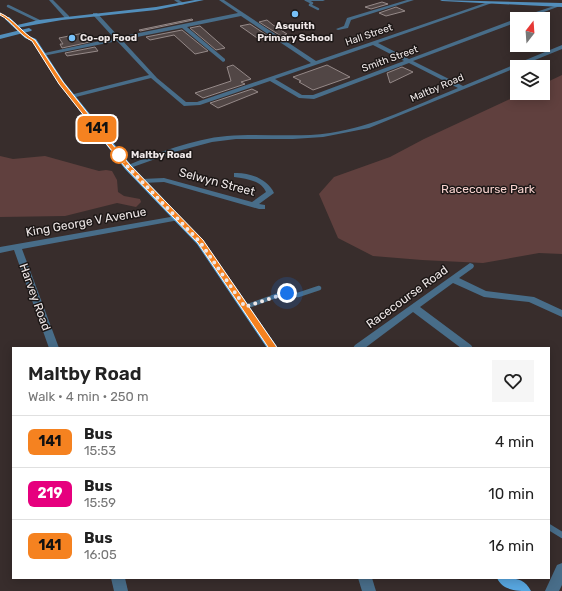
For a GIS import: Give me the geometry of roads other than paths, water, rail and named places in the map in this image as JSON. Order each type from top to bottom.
[{"type":"main road","points":[[0,36],[39,21],[182,4],[202,0]]},
{"type":"main road","points":[[442,0],[560,5]]},
{"type":"main road","points":[[0,15],[23,28],[27,37],[34,40],[61,83],[128,167],[200,242],[271,347]]},
{"type":"main road","points":[[505,579],[523,591]]},
{"type":"street","points":[[176,0],[182,4]]},
{"type":"street","points":[[221,0],[316,64]]},
{"type":"street","points":[[306,0],[323,0]]},
{"type":"street","points":[[352,32],[341,28],[346,27],[349,19],[412,0]]},
{"type":"street","points":[[54,1],[67,17]]},
{"type":"street","name":"Hall Street","points":[[153,76],[184,104],[198,104],[490,2]]},
{"type":"street","points":[[540,12],[560,5]]},
{"type":"street","points":[[72,96],[153,76],[95,14]]},
{"type":"street","points":[[43,54],[242,14]]},
{"type":"street","name":"Smith Street","points":[[271,79],[302,97],[314,97],[510,23]]},
{"type":"street","points":[[183,26],[223,60]]},
{"type":"street","points":[[373,43],[463,88]]},
{"type":"street","name":"Maltby Road","points":[[128,167],[192,144],[224,138],[317,136],[361,128],[384,121],[562,47]]},
{"type":"street","name":"Selwyn Street","points":[[142,181],[164,180],[258,205],[270,193],[269,188],[264,182],[237,175]]},
{"type":"street","name":"King George V Avenue","points":[[0,250],[176,218]]},
{"type":"street","name":"Harvey Road","points":[[17,247],[54,347]]},
{"type":"street","name":"Racecourse Road","points":[[359,347],[470,266]]},
{"type":"street","points":[[453,279],[484,294],[531,298],[562,314]]},
{"type":"street","points":[[414,308],[467,347]]},
{"type":"street","points":[[552,591],[562,570]]},
{"type":"street","points":[[118,579],[121,591]]},
{"type":"street","points":[[365,579],[369,591]]},
{"type":"lane","points":[[306,0],[312,3],[310,5],[318,8]]},
{"type":"lane","points":[[8,6],[39,21]]},
{"type":"lane","points":[[245,307],[284,293],[298,295],[318,288]]},
{"type":"lane","points":[[550,528],[562,535]]},
{"type":"place","name":"Asquith Primary School","points":[[295,14]]},
{"type":"place","name":"Co-op Food","points":[[72,38]]},
{"type":"place","name":"Maltby Road","points":[[119,155]]},
{"type":"park label","name":"Racecourse Park","points":[[488,189]]}]
